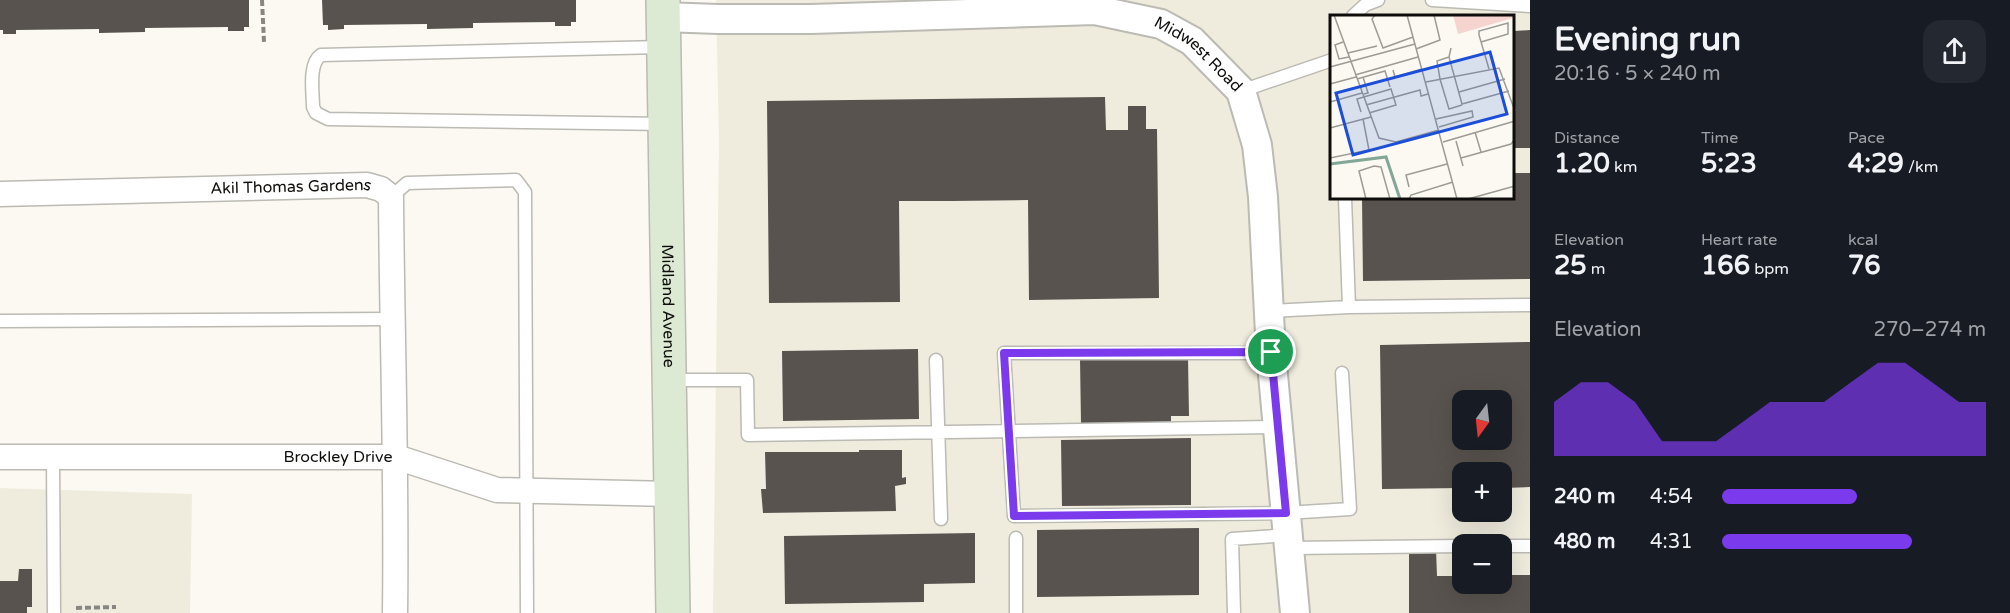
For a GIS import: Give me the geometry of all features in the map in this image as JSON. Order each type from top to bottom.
[{"type":"main road","name":"Midland Avenue","points":[[663,22],[673,613]]},
{"type":"street","name":"Midwest Road","points":[[663,22],[1095,10],[1161,24],[1192,41],[1241,91],[1257,145],[1263,198],[1271,352],[1295,613]]},
{"type":"street","name":"Akil Thomas Gardens","points":[[0,194],[367,185],[381,189],[392,197],[392,319],[396,457],[395,613]]},
{"type":"street","name":"Brockley Drive","points":[[0,457],[396,457],[497,489],[671,494]]},
{"type":"lane","points":[[1354,15],[1365,5],[1378,0]]},
{"type":"lane","points":[[1432,0],[1530,6]]},
{"type":"lane","points":[[663,22],[321,55],[316,58],[313,66],[313,107],[316,113],[328,119],[665,124]]},
{"type":"lane","points":[[1241,91],[1330,61]]},
{"type":"lane","points":[[392,197],[408,183],[516,180],[525,192],[526,613]]},
{"type":"lane","points":[[1345,200],[1349,307]]},
{"type":"lane","points":[[1269,311],[1349,307],[1530,305]]},
{"type":"lane","points":[[0,321],[392,319]]},
{"type":"lane","points":[[1271,352],[1004,353],[1014,516],[1289,532],[1452,545]]},
{"type":"lane","points":[[936,360],[941,519]]},
{"type":"lane","points":[[1234,613],[1232,539],[1289,532],[1350,509],[1342,373]]},
{"type":"lane","points":[[669,380],[747,380],[748,435],[1279,427]]},
{"type":"lane","points":[[53,458],[54,613]]},
{"type":"lane","points":[[1016,538],[1016,613]]},
{"type":"lane","points":[[1512,546],[1530,546]]},
{"type":"path","points":[[262,0],[264,42]]},
{"type":"path","points":[[76,608],[116,608]]},
{"type":"shaded area","points":[[716,0],[1530,0],[1530,613],[713,613],[719,142]]},
{"type":"shaded area","points":[[0,488],[192,494],[190,613],[0,613]]},
{"type":"building","points":[[0,0],[249,0],[249,27],[244,27],[244,31],[228,31],[228,27],[145,28],[145,32],[99,33],[99,29],[16,30],[16,34],[3,34],[3,30],[0,30]]},
{"type":"building","points":[[322,0],[576,0],[576,22],[571,22],[571,26],[555,26],[555,22],[473,23],[473,28],[427,29],[427,24],[344,25],[344,29],[328,30],[328,25],[323,25]]},
{"type":"building","points":[[1530,30],[1530,148],[1515,148],[1515,31]]},
{"type":"building","points":[[1105,97],[1106,130],[1128,130],[1128,106],[1146,106],[1146,129],[1157,129],[1159,298],[1029,300],[1028,200],[899,201],[900,302],[769,303],[767,101]]},
{"type":"building","points":[[1515,173],[1530,173],[1530,279],[1363,281],[1362,200],[1515,200]]},
{"type":"building","points":[[1530,342],[1530,487],[1512,488],[1512,462],[1452,462],[1452,488],[1382,489],[1380,345]]},
{"type":"building","points":[[918,349],[919,419],[783,421],[782,351]]},
{"type":"building","points":[[1188,358],[1189,416],[1171,416],[1171,422],[1081,424],[1080,359]]},
{"type":"building","points":[[1191,438],[1191,505],[1062,506],[1061,440]]},
{"type":"building","points":[[859,450],[902,450],[902,478],[906,477],[906,484],[895,486],[896,511],[763,513],[761,489],[766,489],[765,452],[859,452]]},
{"type":"building","points":[[1199,528],[1199,595],[1037,597],[1037,530]]},
{"type":"building","points":[[975,533],[975,583],[924,584],[924,602],[785,604],[784,536]]},
{"type":"building","points":[[1436,549],[1437,576],[1452,576],[1452,594],[1512,594],[1512,575],[1530,575],[1530,613],[1409,613],[1409,550]]},
{"type":"building","points":[[19,569],[32,569],[32,607],[27,607],[27,613],[0,613],[0,581],[18,581]]},
{"type":"route","points":[[1271,352],[1286,513],[1014,516],[1004,353],[1271,352]]}]
